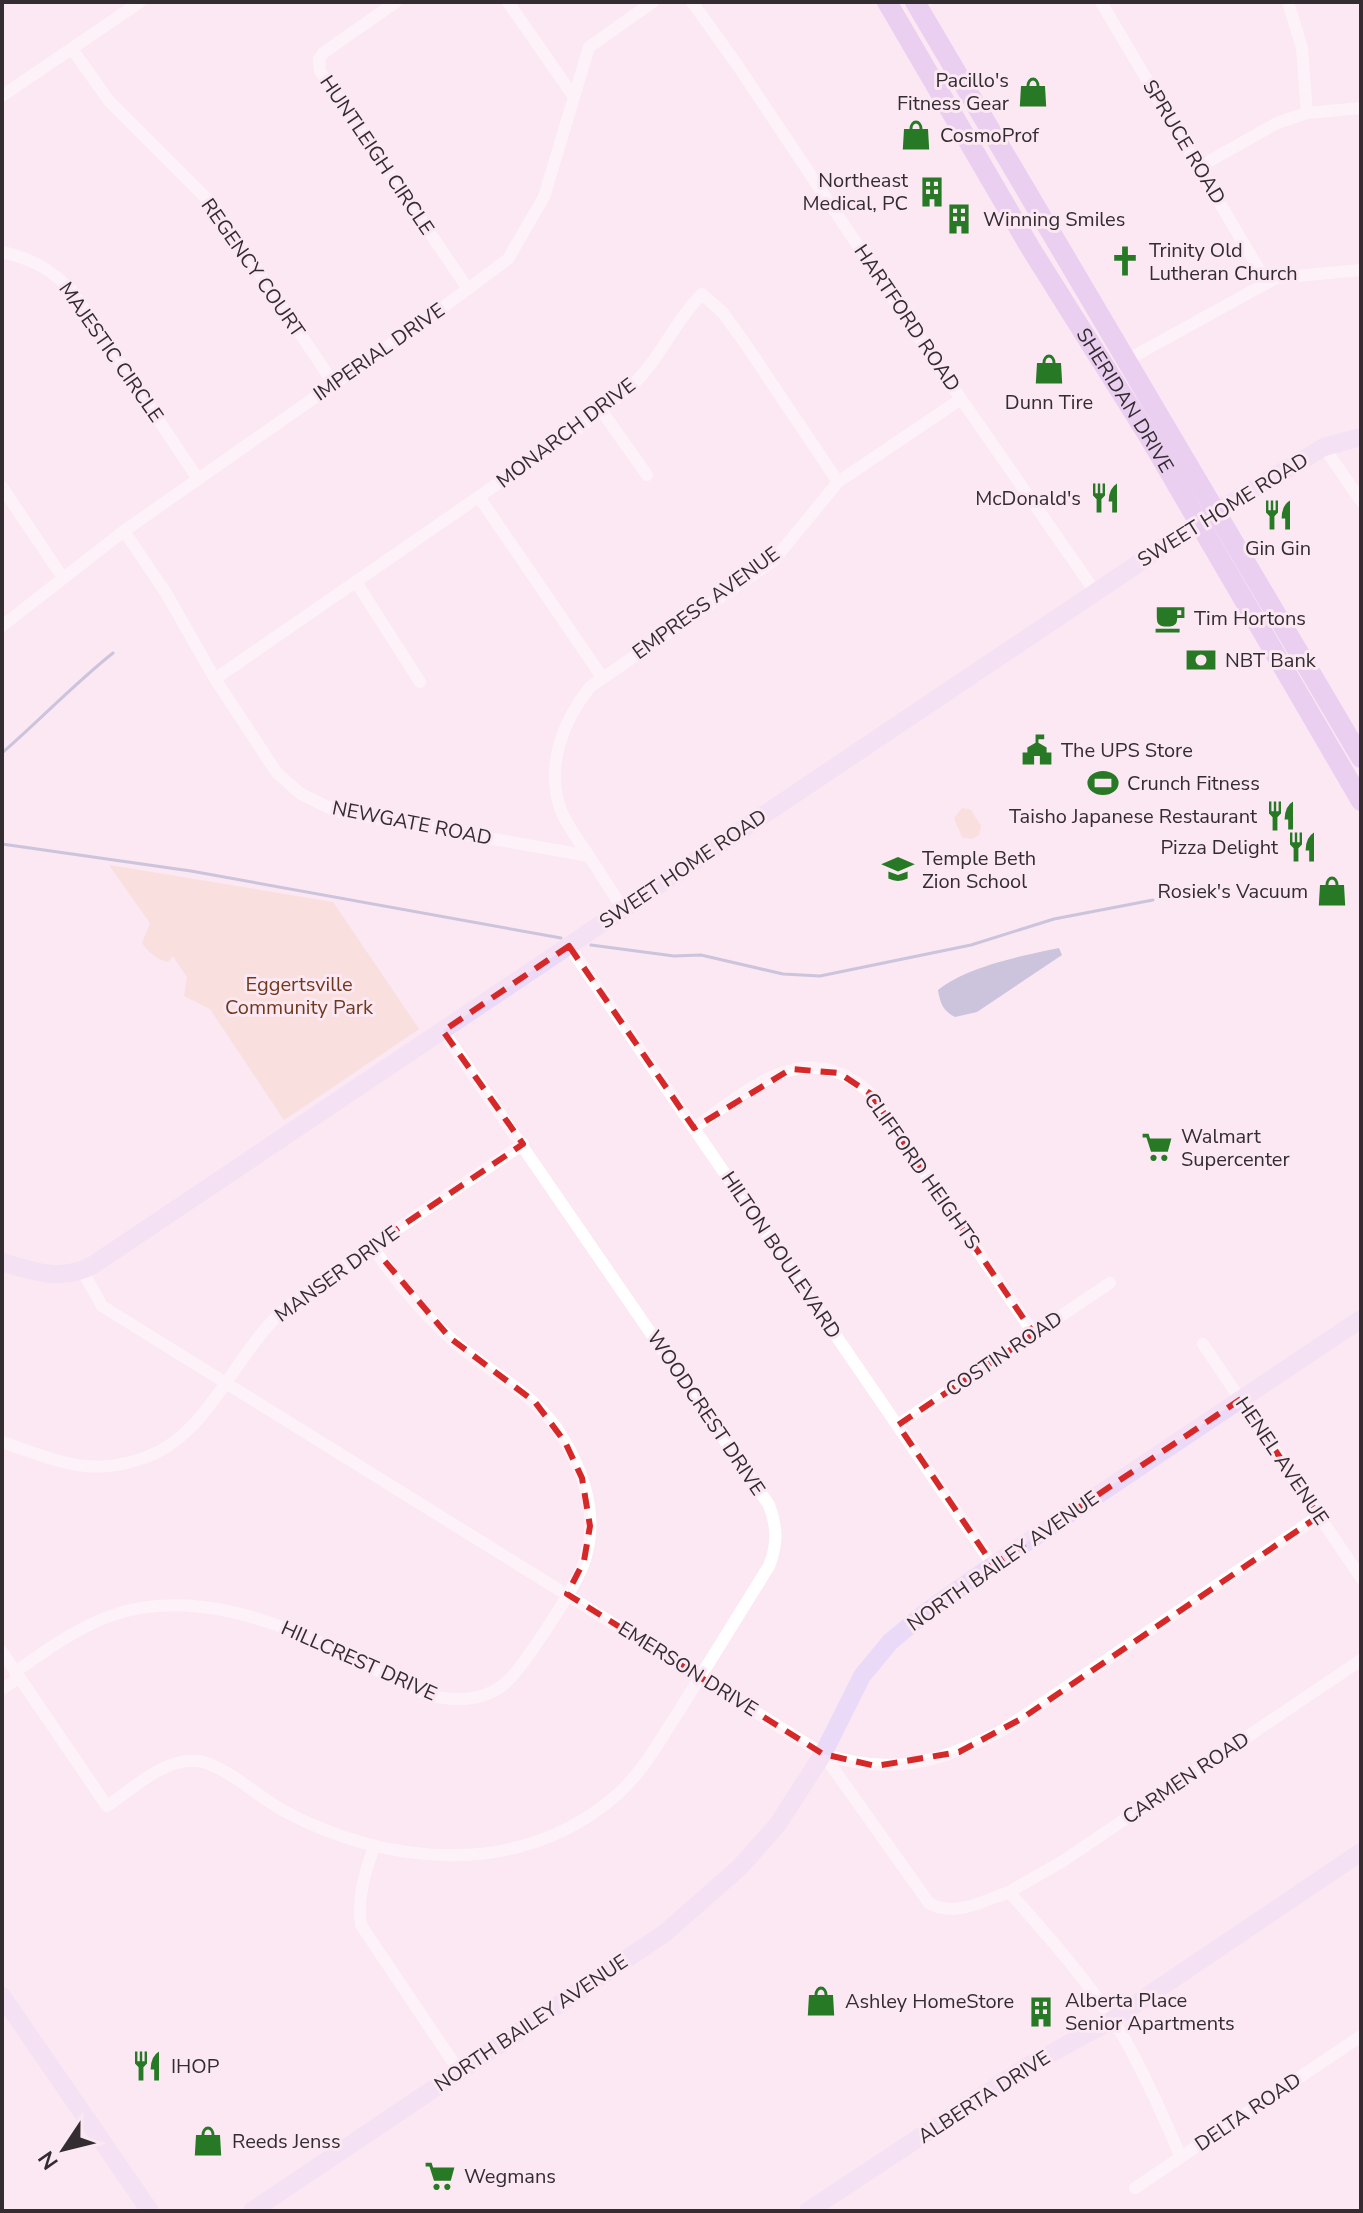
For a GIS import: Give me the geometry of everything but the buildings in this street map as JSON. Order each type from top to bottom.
[{"type":"main road","name":"SHERIDAN DRIVE","points":[[887,2],[1025,239],[1134,412],[1206,517],[1361,758]]},
{"type":"main road","name":"SHERIDAN DRIVE","points":[[915,2],[1127,360],[1206,517],[1361,801]]},
{"type":"street","points":[[2,96],[140,2]]},
{"type":"street","name":"HUNTLEIGH CIRCLE","points":[[396,2],[323,53],[319,59],[320,71],[468,289]]},
{"type":"street","points":[[508,2],[574,97]]},
{"type":"street","name":"IMPERIAL DRIVE","points":[[2,626],[124,531],[508,259],[544,197],[589,47],[653,2]]},
{"type":"street","name":"HARTFORD ROAD","points":[[692,2],[1096,593]]},
{"type":"street","name":"SPRUCE ROAD","points":[[1101,2],[1267,283]]},
{"type":"street","points":[[1288,2],[1302,48],[1307,113]]},
{"type":"street","name":"REGENCY COURT","points":[[72,49],[109,101],[215,207],[334,384]]},
{"type":"street","points":[[1199,167],[1257,132],[1307,113],[1361,108]]},
{"type":"street","name":"MAJESTIC CIRCLE","points":[[2,252],[33,260],[60,278],[72,291],[198,479]]},
{"type":"street","points":[[1127,360],[1276,278],[1361,270]]},
{"type":"street","name":"MONARCH DRIVE","points":[[215,679],[629,389],[682,314],[702,294],[723,313],[739,335],[838,482]]},
{"type":"street","name":"EMPRESS AVENUE","points":[[589,856],[560,808],[557,780],[559,740],[574,707],[590,687],[774,560],[838,482],[961,399]]},
{"type":"street","points":[[601,410],[647,475]]},
{"type":"street","name":"SWEET HOME ROAD","points":[[2,1262],[45,1274],[82,1270],[1206,517],[1324,447],[1361,437]]},
{"type":"street","points":[[1324,447],[1361,501]]},
{"type":"street","points":[[2,487],[63,578]]},
{"type":"street","points":[[479,497],[602,677]]},
{"type":"street","name":"NEWGATE ROAD","points":[[124,531],[277,773],[301,794],[319,804],[353,815],[589,856]]},
{"type":"street","points":[[356,582],[420,682]]},
{"type":"street","points":[[589,856],[623,909]]},
{"type":"street","name":"HILTON BOULEVARD","points":[[569,946],[993,1565]]},
{"type":"street","name":"WOODCREST DRIVE","points":[[17,1675],[107,1806],[161,1769],[186,1761],[211,1764],[281,1809],[333,1833],[374,1847],[430,1856],[477,1855],[530,1843],[583,1819],[632,1780],[701,1678],[769,1566],[776,1543],[775,1519],[760,1492],[443,1031]]},
{"type":"street","name":"CLIFFORD HEIGHTS","points":[[694,1128],[778,1072],[813,1068],[851,1079],[871,1094],[1034,1334]]},
{"type":"street","name":"MANSER DRIVE","points":[[2,1442],[42,1458],[103,1467],[135,1462],[167,1447],[194,1424],[249,1347],[285,1309],[523,1144]]},
{"type":"street","name":"HILLCREST DRIVE","points":[[2,1689],[58,1642],[112,1615],[153,1607],[208,1608],[271,1622],[329,1646],[414,1690],[449,1700],[490,1693],[509,1679],[567,1594],[584,1561],[590,1526],[582,1478],[565,1442],[535,1402],[450,1338],[395,1278],[372,1246]]},
{"type":"street","name":"EMERSON DRIVE","points":[[82,1270],[102,1306],[823,1754],[854,1764],[919,1763],[959,1752],[1021,1719],[1319,1516]]},
{"type":"street","name":"COSTIN ROAD","points":[[898,1425],[1110,1283]]},
{"type":"street","name":"NORTH BAILEY AVENUE","points":[[252,2211],[665,1933],[700,1904],[740,1867],[791,1807],[823,1754],[862,1676],[890,1642],[926,1612],[1361,1319]]},
{"type":"street","name":"HENEL AVENUE","points":[[1203,1344],[1361,1578]]},
{"type":"street","points":[[2,1652],[17,1675]]},
{"type":"street","name":"CARMEN ROAD","points":[[823,1754],[929,1903],[936,1908],[953,1910],[1009,1892],[1063,1861],[1361,1660]]},
{"type":"street","points":[[374,1847],[363,1883],[361,1925],[459,2071]]},
{"type":"street","name":"ALBERTA DRIVE","points":[[808,2211],[1026,2067],[1112,2020],[1361,1852]]},
{"type":"street","points":[[1009,1892],[1075,1969],[1112,2020],[1137,2061],[1181,2157]]},
{"type":"street","points":[[2,1996],[150,2211]]},
{"type":"street","name":"DELTA ROAD","points":[[1135,2188],[1361,2036]]},
{"type":"highlighted area","points":[[569,946],[694,1128],[791,1069],[839,1073],[871,1094],[1034,1334],[898,1425],[993,1565],[1241,1399],[1319,1516],[1021,1719],[959,1752],[876,1766],[823,1754],[567,1594],[584,1561],[590,1526],[582,1478],[565,1442],[535,1402],[450,1338],[372,1246],[523,1144],[443,1031]]},
{"type":"green space","points":[[962,808],[971,810],[981,826],[979,835],[972,839],[962,837],[954,818]]},
{"type":"green space","name":"Eggertsville Community Park","points":[[109,865],[333,902],[419,1029],[284,1120],[210,1009],[184,996],[187,977],[173,956],[168,962],[150,952],[142,943],[150,923]]},
{"type":"water","points":[[1059,948],[1062,955],[977,1012],[955,1017],[943,1006],[938,990],[964,975],[996,963]]},
{"type":"waterway","points":[[2,753],[113,653]]},
{"type":"waterway","points":[[2,844],[191,871],[561,938]]},
{"type":"waterway","points":[[591,945],[674,956],[701,955],[783,974],[820,976],[971,945],[1054,919],[1153,900]]},
{"type":"place","name":"Pacillo's Fitness Gear","points":[[1033,92]]},
{"type":"place","name":"CosmoProf","points":[[916,135]]},
{"type":"place","name":"Northeast Medical, PC","points":[[932,192]]},
{"type":"place","name":"Winning Smiles","points":[[959,219]]},
{"type":"place","name":"Trinity Old Lutheran Church","points":[[1125,261]]},
{"type":"place","name":"Dunn Tire","points":[[1049,369]]},
{"type":"place","name":"McDonald's","points":[[1105,498]]},
{"type":"place","name":"Gin Gin","points":[[1278,515]]},
{"type":"place","name":"Tim Hortons","points":[[1170,618]]},
{"type":"place","name":"NBT Bank","points":[[1201,660]]},
{"type":"place","name":"The UPS Store","points":[[1037,750]]},
{"type":"place","name":"Crunch Fitness","points":[[1103,783]]},
{"type":"place","name":"Taisho Japanese Restaurant","points":[[1281,816]]},
{"type":"place","name":"Pizza Delight","points":[[1302,847]]},
{"type":"place","name":"Temple Beth Zion School","points":[[898,869]]},
{"type":"place","name":"Rosiek's Vacuum","points":[[1332,891]]},
{"type":"place","name":"Walmart Supercenter","points":[[1157,1147]]},
{"type":"place","name":"Ashley HomeStore","points":[[821,2001]]},
{"type":"place","name":"Alberta Place Senior Apartments","points":[[1041,2012]]},
{"type":"place","name":"IHOP","points":[[147,2066]]},
{"type":"place","name":"Reeds Jenss","points":[[208,2141]]},
{"type":"place","name":"Wegmans","points":[[440,2176]]}]
